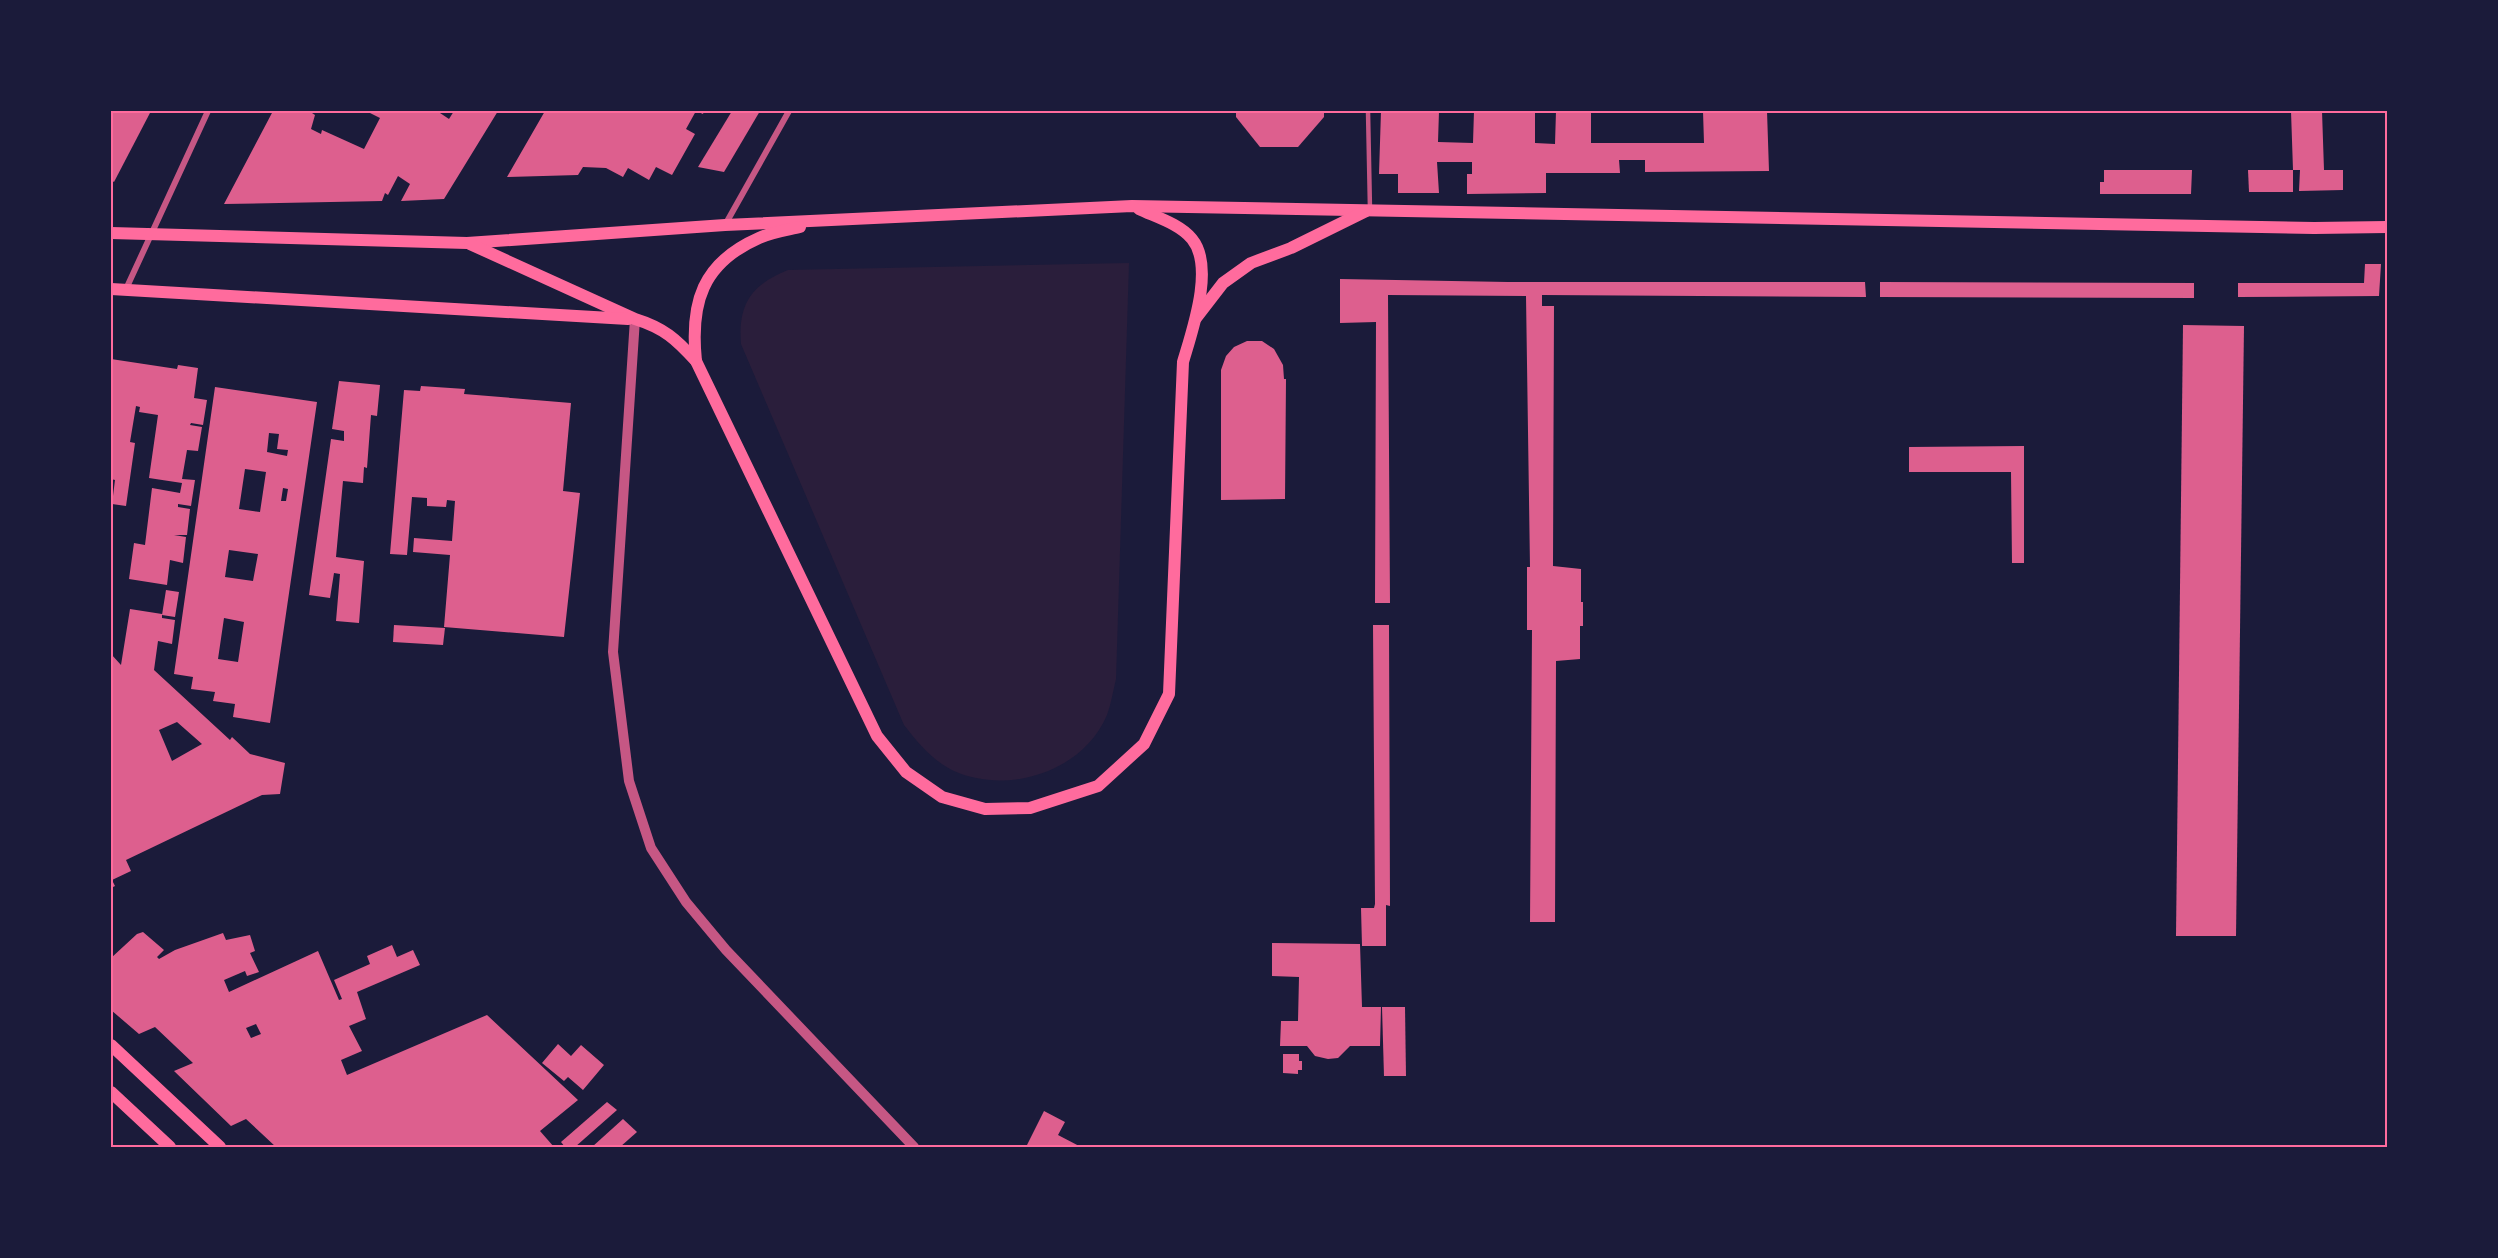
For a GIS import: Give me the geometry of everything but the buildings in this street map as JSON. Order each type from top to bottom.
[{"type":"main road","points":[[111,233],[467,243],[725,225],[1132,206],[2314,228],[2387,226]]},
{"type":"main road","points":[[467,243],[635,320],[658,326],[678,341],[696,361],[877,736],[906,772],[942,797],[985,809],[1030,808],[1098,786],[1144,744],[1169,694],[1183,362],[1201,282],[1201,255],[1192,239],[1181,229],[1132,206]]},
{"type":"main road","points":[[1194,321],[1223,283],[1251,263],[1291,248],[1370,210]]},
{"type":"main road","points":[[696,361],[693,331],[698,301],[711,272],[734,251],[761,237],[827,220]]},
{"type":"main road","points":[[111,289],[635,320]]},
{"type":"main road","points":[[111,1045],[220,1147]]},
{"type":"main road","points":[[111,1092],[170,1147]]},
{"type":"street","points":[[126,290],[208,111]]},
{"type":"street","points":[[725,225],[789,111]]},
{"type":"street","points":[[635,320],[613,652],[629,781],[651,848],[686,902],[726,950],[914,1147]]},
{"type":"lane","points":[[1368,111],[1370,210]]},
{"type":"shaded area","points":[[1129,263],[1116,679],[1107,715],[1096,735],[1081,751],[1062,764],[1020,779],[975,778],[954,771],[939,762],[920,745],[904,725],[741,344],[742,318],[745,307],[756,289],[788,270]]}]
